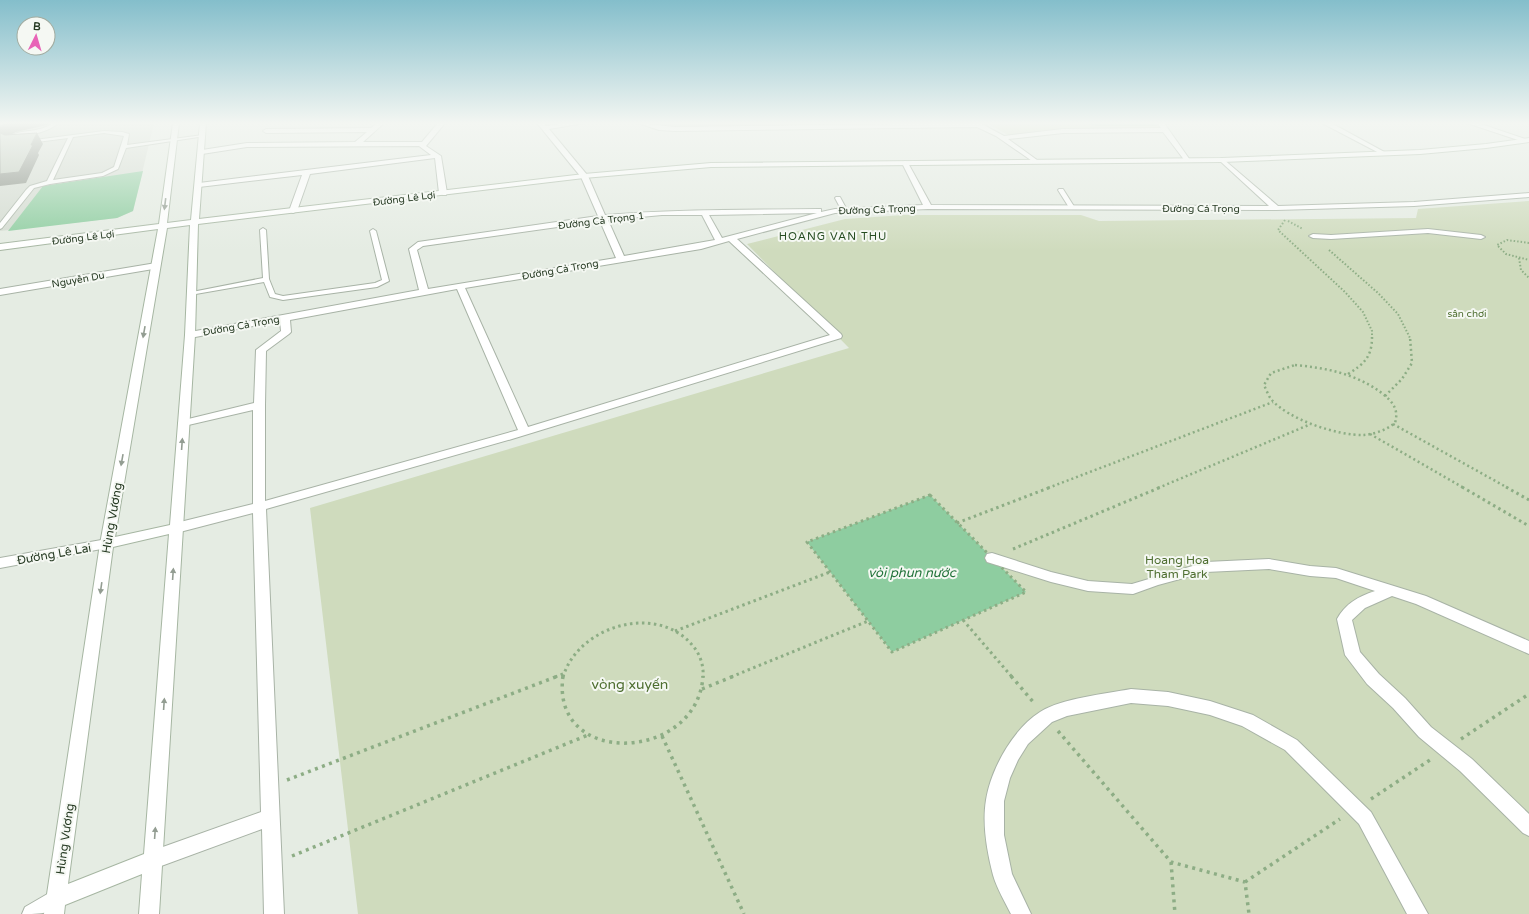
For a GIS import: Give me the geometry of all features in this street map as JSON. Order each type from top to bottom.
[{"type":"street","name":"Hùng Vương","points":[[55,907],[107,544],[156,266],[170,166]]},
{"type":"street","points":[[149,914],[190,335],[195,222],[201,166]]},
{"type":"street","points":[[199,184],[354,166]]},
{"type":"street","points":[[439,166],[443,193]]},
{"type":"street","points":[[575,166],[584,176],[621,259]]},
{"type":"street","name":"Đường Lê Lợi","points":[[0,248],[162,226],[584,176],[703,166]]},
{"type":"street","points":[[906,166],[928,208]]},
{"type":"street","points":[[1228,166],[1276,208]]},
{"type":"street","points":[[293,211],[307,171]]},
{"type":"street","name":"Đường Cả Trọng","points":[[190,335],[424,292],[720,242],[839,211],[928,208],[1276,208],[1408,204],[1529,195]]},
{"type":"street","name":"Đường Cả Trọng 1","points":[[424,292],[413,249],[421,244],[602,218],[662,213],[839,211]]},
{"type":"street","points":[[704,212],[720,242]]},
{"type":"street","points":[[1313,236],[1331,237],[1428,231],[1481,237]]},
{"type":"street","name":"Đường Lê Lai","points":[[0,563],[107,544],[259,507],[524,431],[837,336],[732,239]]},
{"type":"street","name":"Nguyễn Du","points":[[0,292],[156,266]]},
{"type":"street","points":[[460,286],[524,431]]},
{"type":"street","points":[[274,914],[259,507],[259,405],[261,350],[286,332],[285,317]]},
{"type":"street","points":[[184,423],[259,405]]},
{"type":"street","points":[[996,557],[1051,577],[1088,586],[1133,589],[1155,581],[1206,567],[1269,564],[1310,571],[1336,573],[1421,600],[1529,648]]},
{"type":"street","points":[[1393,590],[1365,600],[1352,608],[1344,619],[1353,655],[1425,732],[1466,765],[1529,827]]},
{"type":"street","points":[[1021,914],[1003,876],[995,835],[995,802],[1001,777],[1012,754],[1022,739],[1046,717],[1066,709],[1131,696],[1168,699],[1210,708],[1247,720],[1292,745],[1365,818],[1418,914]]},
{"type":"street","points":[[32,914],[55,907],[154,860],[271,817]]},
{"type":"lane","points":[[49,182],[57,166]]},
{"type":"lane","points":[[0,227],[32,187],[49,182],[89,177],[111,172],[118,166]]},
{"type":"lane","points":[[1060,190],[1072,208]]},
{"type":"lane","points":[[838,198],[839,211]]},
{"type":"lane","points":[[263,230],[266,279],[272,296],[276,298],[382,284],[386,281],[386,278],[374,231]]},
{"type":"lane","points":[[192,294],[266,279]]},
{"type":"path","points":[[1348,374],[1362,365],[1372,349],[1372,331],[1363,312],[1345,292],[1278,230],[1285,219],[1306,230],[1378,293],[1398,314],[1411,339],[1412,362],[1402,379],[1385,396]]},
{"type":"path","points":[[1529,243],[1503,241],[1497,245],[1503,252],[1529,260]]},
{"type":"path","points":[[1519,258],[1521,270],[1529,278]]},
{"type":"path","points":[[1295,365],[1316,366],[1348,374],[1377,389],[1385,396],[1390,400],[1397,412],[1395,423],[1385,430],[1370,434],[1350,434],[1327,430],[1287,413],[1273,402],[1265,391],[1264,381],[1268,373],[1279,368],[1295,365]]},
{"type":"path","points":[[957,523],[1273,402]]},
{"type":"path","points":[[1007,552],[1311,424]]},
{"type":"path","points":[[1393,424],[1529,500]]},
{"type":"path","points":[[1370,434],[1529,526]]},
{"type":"path","points":[[930,495],[957,523],[996,557],[1026,592],[892,652],[807,542],[930,495]]},
{"type":"path","points":[[675,631],[830,572]]},
{"type":"path","points":[[963,620],[1171,862],[1245,882],[1529,694]]},
{"type":"path","points":[[702,689],[868,621]]},
{"type":"path","points":[[631,624],[655,624],[675,631],[692,644],[702,661],[704,681],[698,702],[683,721],[662,736],[639,743],[614,743],[588,735],[575,726],[564,709],[560,690],[563,674],[574,654],[589,640],[608,629],[631,624]]},
{"type":"path","points":[[270,786],[563,674]]},
{"type":"path","points":[[273,864],[588,735]]},
{"type":"path","points":[[662,736],[744,914]]},
{"type":"path","points":[[1171,862],[1175,914]]},
{"type":"path","points":[[1245,882],[1249,914]]},
{"type":"shaded area","points":[[0,166],[144,166],[133,211],[117,218],[0,231]]},
{"type":"green space","name":"Hoang Hoa Tham Park","points":[[1529,201],[1529,914],[358,914],[310,508],[849,348],[747,244],[845,219],[904,215],[1081,215],[1099,221],[1416,218],[1418,209]]},
{"type":"water","points":[[143,171],[133,211],[117,218],[8,231],[43,186]]},
{"type":"water","name":"vòi phun nước","points":[[930,495],[1026,592],[892,652],[807,542]]},
{"type":"building","points":[[0,166],[22,166],[19,172],[0,174]]},
{"type":"district","name":"HOANG VAN THU","points":[[833,236]]},
{"type":"park label","name":"sân chơi","points":[[1467,313]]},
{"type":"park label","name":"vòng xuyến","points":[[630,684]]}]
